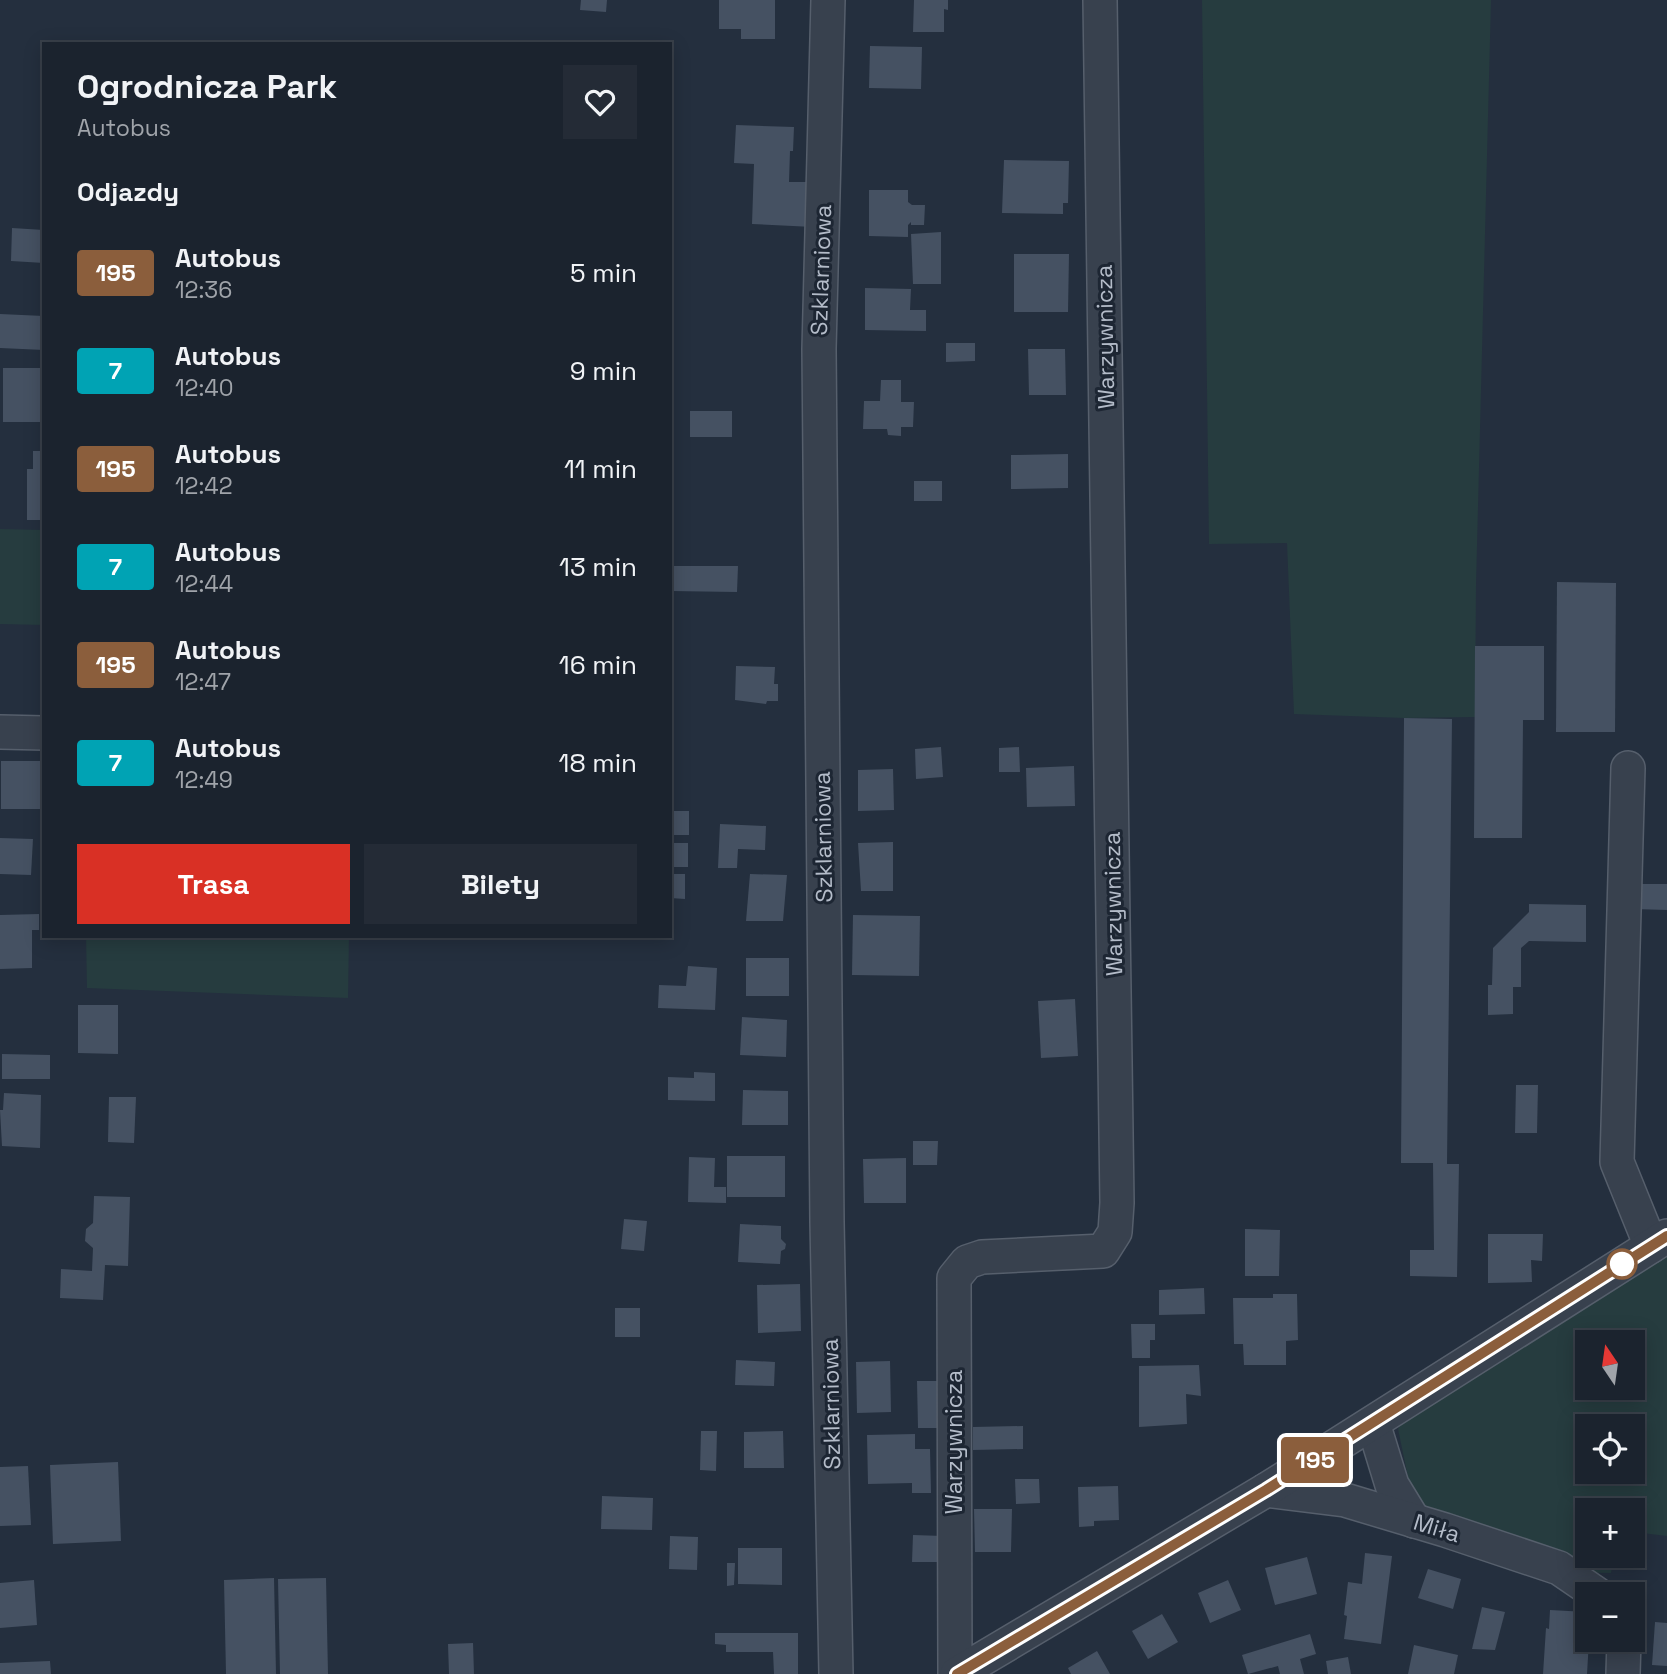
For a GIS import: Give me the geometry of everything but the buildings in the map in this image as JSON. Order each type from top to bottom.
[{"type":"street","name":"Szklarniowa","points":[[828,0],[819,349],[827,1195],[836,1674]]},
{"type":"street","name":"Warzywnicza","points":[[956,1674],[954,1278],[967,1262],[982,1257],[1103,1251],[1115,1232],[1117,1161],[1100,0]]},
{"type":"street","points":[[0,732],[42,733]]},
{"type":"street","points":[[956,1674],[1266,1490],[1659,1241],[1617,1162],[1628,768]]},
{"type":"street","points":[[1373,1423],[1392,1485],[1414,1521]]},
{"type":"street","name":"Miła","points":[[1266,1490],[1345,1500],[1559,1568],[1579,1582]]},
{"type":"street","points":[[1623,1652],[1623,1674]]},
{"type":"green space","points":[[1202,0],[1491,0],[1475,717],[1404,718],[1294,714],[1287,543],[1209,544]]},
{"type":"green space","points":[[0,529],[42,530],[42,625],[0,624]]},
{"type":"green space","points":[[86,938],[349,938],[348,998],[87,988]]},
{"type":"green space","points":[[1667,1243],[1667,1536],[1645,1533],[1645,1498],[1575,1498],[1575,1568],[1612,1568],[1611,1573],[1563,1572],[1418,1525],[1398,1429],[1413,1407]]},
{"type":"bus line","name":"195","points":[[957,1674],[1266,1490],[1667,1236]]}]
